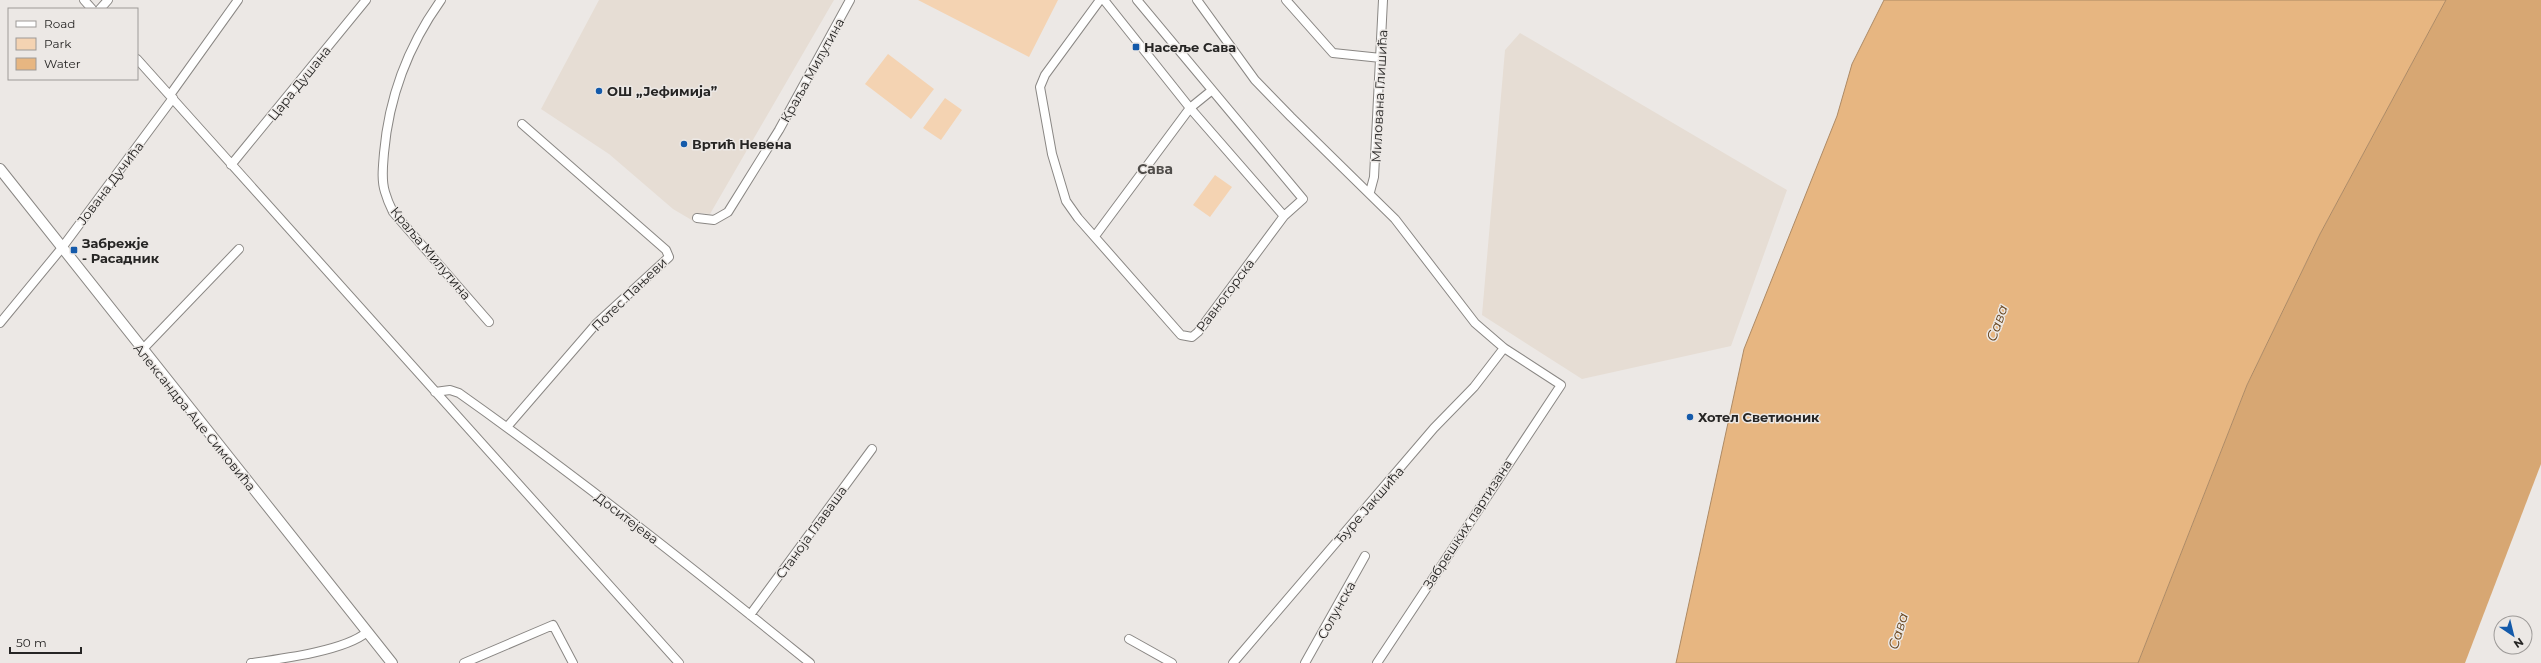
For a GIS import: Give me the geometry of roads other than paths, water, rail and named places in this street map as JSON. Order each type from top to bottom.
[{"type":"street","points":[[84,0],[91,8]]},
{"type":"street","points":[[101,8],[108,0]]},
{"type":"street","name":"Јована Дучића","points":[[0,323],[61,248],[171,96],[238,0]]},
{"type":"street","name":"Цара Душана","points":[[231,165],[366,0]]},
{"type":"street","name":"Краља Милутина","points":[[441,0],[413,44],[394,96],[385,145],[382,173],[384,192],[393,212],[489,322]]},
{"type":"street","name":"Краља Милутина","points":[[697,218],[714,220],[728,212],[779,130],[850,0]]},
{"type":"street","name":"Равногорска","points":[[1100,0],[1050,68],[1040,87],[1052,154],[1062,192],[1074,213],[1181,335],[1192,337],[1198,332],[1284,216],[1303,199],[1211,91],[1137,0]]},
{"type":"street","points":[[1104,0],[1190,108],[1284,216]]},
{"type":"street","points":[[1197,0],[1255,80],[1291,118],[1370,192],[1395,219],[1475,323],[1504,348]]},
{"type":"street","points":[[1286,0],[1333,53],[1381,58]]},
{"type":"street","name":"Милована Глишића","points":[[1370,192],[1374,177],[1383,0]]},
{"type":"street","points":[[138,60],[679,663]]},
{"type":"street","points":[[1095,236],[1190,108],[1211,91]]},
{"type":"street","name":"Потес Пањеви","points":[[507,427],[596,324],[669,257],[666,250],[522,124]]},
{"type":"street","name":"Александра Аце Симовића","points":[[0,169],[61,248],[392,663]]},
{"type":"street","points":[[142,350],[239,249]]},
{"type":"street","name":"Забрешких партизана","points":[[1376,663],[1506,464],[1561,387],[1559,383],[1504,348]]},
{"type":"street","name":"Ђуре Јакшића","points":[[1233,663],[1434,428],[1470,393],[1504,348]]},
{"type":"street","name":"Доситејева","points":[[436,392],[450,390],[459,393],[507,427],[810,663]]},
{"type":"street","name":"Станоја Главаша","points":[[750,615],[872,449]]},
{"type":"street","name":"Солунска","points":[[1305,663],[1335,613],[1365,556]]},
{"type":"street","points":[[464,663],[553,625],[573,663]]},
{"type":"street","points":[[251,663],[282,659],[356,641],[367,632]]},
{"type":"street","points":[[1129,639],[1172,663]]},
{"type":"water","points":[[1884,0],[2446,0],[2320,234],[2247,385],[2138,663],[1676,663],[1744,349],[1837,116],[1852,64]]},
{"type":"place","name":"Насеље Сава","points":[[1136,47]]},
{"type":"place","name":"ОШ „Јефимија”","points":[[599,91]]},
{"type":"place","name":"Вртић Невена","points":[[684,144]]},
{"type":"place","name":"Забрежје - Расадник","points":[[74,250]]},
{"type":"place","name":"Хотел Светионик","points":[[1690,417]]},
{"type":"district","name":"Сава","points":[[1155,169]]}]
